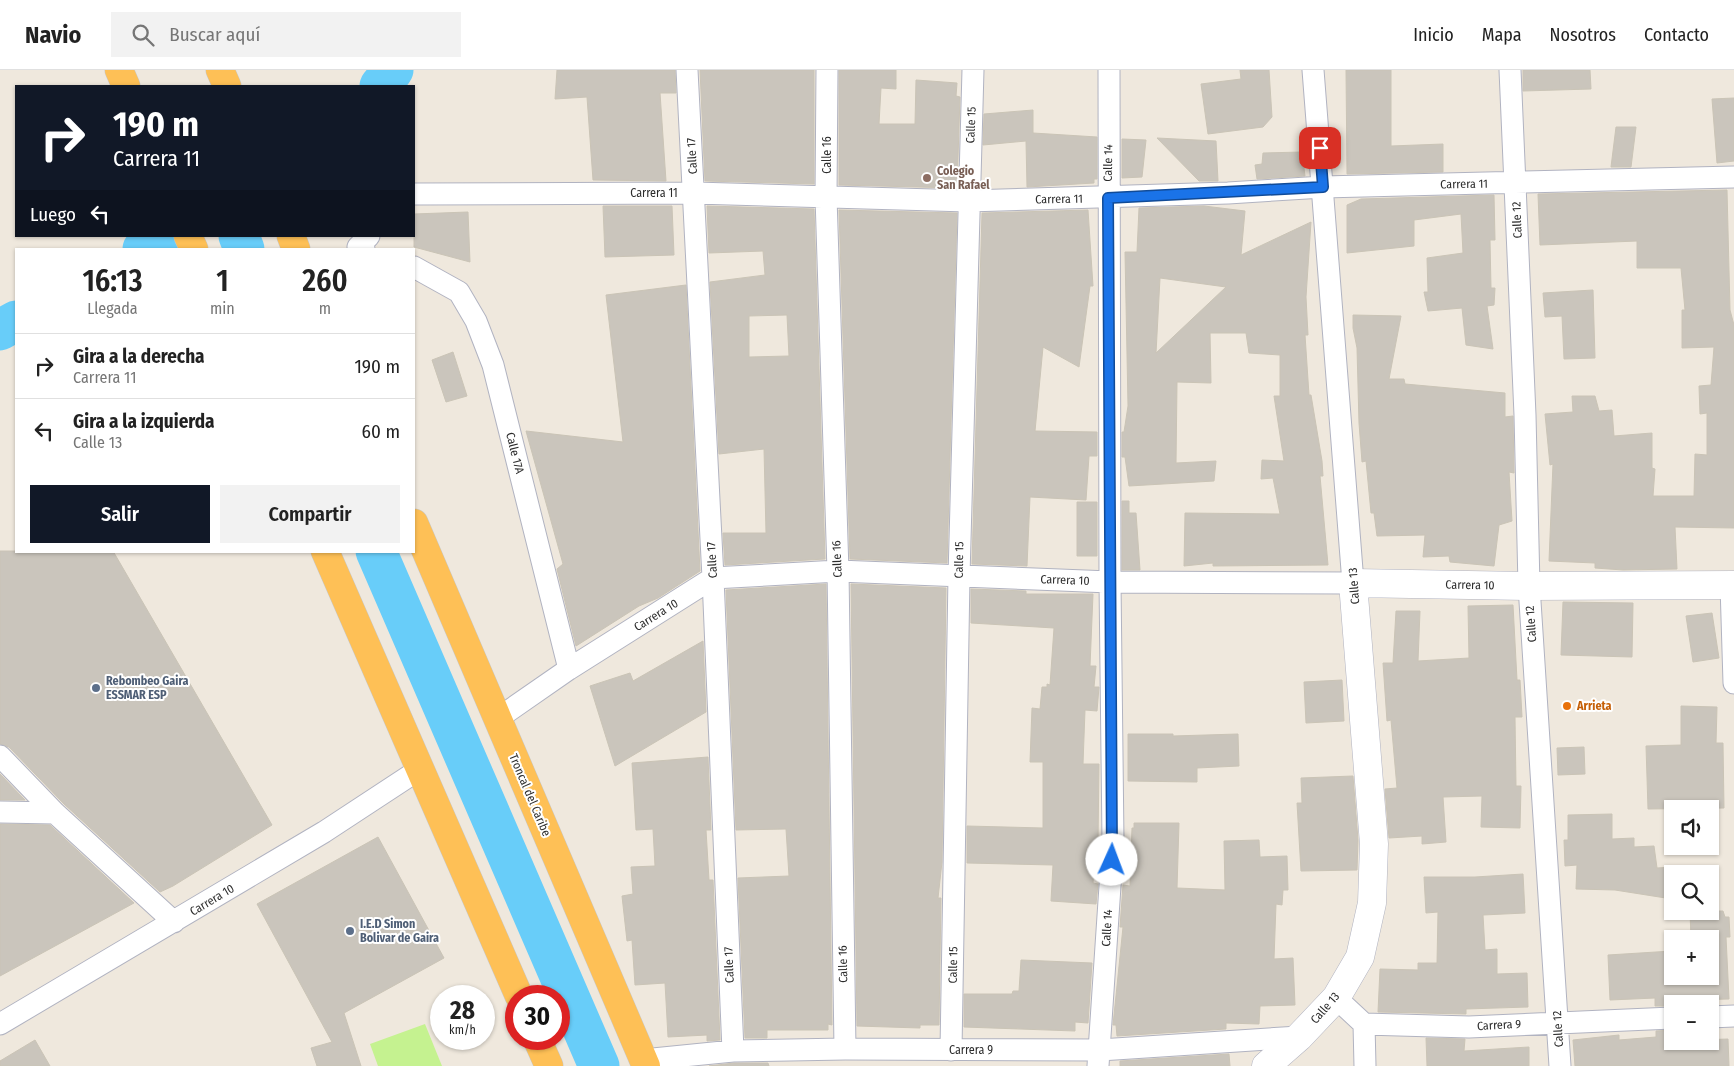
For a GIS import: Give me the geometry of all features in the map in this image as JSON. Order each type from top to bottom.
[{"type":"highway","points":[[119,70],[126,85]]},
{"type":"highway","points":[[220,70],[227,85]]},
{"type":"highway","name":"Troncal del Caribe","points":[[415,525],[645,1063]]},
{"type":"highway","points":[[326,553],[514,985]]},
{"type":"highway","points":[[542,1050],[549,1066]]},
{"type":"main road","name":"Carrera 10","points":[[1353,583],[1529,586],[1733,585]]},
{"type":"main road","name":"Calle 13","points":[[1266,1066],[1299,1037],[1336,998],[1360,957],[1372,903],[1374,844],[1353,583]]},
{"type":"street","name":"Calle 17","points":[[687,70],[695,194],[733,1051]]},
{"type":"street","name":"Calle 16","points":[[827,70],[826,197],[838,571],[845,1049]]},
{"type":"street","name":"Calle 15","points":[[951,1050],[958,576],[973,70]]},
{"type":"street","name":"Calle 14","points":[[1099,1058],[1113,841],[1108,198],[1109,70]]},
{"type":"street","name":"Calle 13","points":[[1313,70],[1353,583]]},
{"type":"street","name":"Calle 12","points":[[1510,70],[1525,415],[1529,586],[1559,1023],[1560,1066]]},
{"type":"street","name":"Carrera 11","points":[[415,194],[695,194],[968,201],[1108,198],[1323,187],[1734,177]]},
{"type":"street","name":"Calle 17A","points":[[415,268],[459,292],[476,321],[487,347],[569,670]]},
{"type":"street","name":"Carrera 10","points":[[497,719],[569,670],[713,578],[838,571],[1110,582],[1353,583]]},
{"type":"street","points":[[1733,585],[1734,683]]},
{"type":"street","points":[[0,756],[55,813],[174,922]]},
{"type":"street","name":"Carrera 10","points":[[0,1024],[324,832],[420,769]]},
{"type":"street","points":[[0,812],[55,813]]},
{"type":"street","points":[[1336,998],[1364,1024],[1365,1066]]},
{"type":"street","points":[[1719,1017],[1734,1016]]},
{"type":"street","name":"Carrera 9","points":[[1364,1024],[1469,1027],[1664,1018]]},
{"type":"street","name":"Carrera 9","points":[[645,1063],[733,1051],[845,1049],[951,1050],[1099,1058],[1299,1037]]},
{"type":"green space","points":[[425,1024],[430,1036],[430,1050],[436,1050],[442,1066],[378,1066],[370,1044]]},
{"type":"building","points":[[557,70],[675,70],[676,93],[660,93],[666,181],[593,180],[587,97],[555,99]]},
{"type":"building","points":[[700,70],[814,70],[814,184],[705,181]]},
{"type":"building","points":[[839,70],[896,70],[896,89],[881,88],[879,124],[915,124],[916,80],[957,83],[956,96],[960,97],[957,188],[839,185]]},
{"type":"building","points":[[1240,70],[1269,70],[1272,117],[1263,127],[1208,134],[1201,84],[1241,79]]},
{"type":"building","points":[[1346,70],[1391,70],[1391,146],[1443,144],[1443,172],[1347,174]]},
{"type":"building","points":[[1523,70],[1590,70],[1591,89],[1523,91]]},
{"type":"building","points":[[1734,98],[1734,161],[1717,163],[1712,99]]},
{"type":"building","points":[[1033,110],[1033,133],[1097,137],[1097,179],[1094,179],[1094,183],[1027,187],[1026,141],[983,145],[984,114]]},
{"type":"building","points":[[1616,127],[1636,127],[1631,167],[1611,167]]},
{"type":"building","points":[[1157,138],[1216,141],[1218,181],[1199,181]]},
{"type":"building","points":[[1122,139],[1146,140],[1142,177],[1122,178]]},
{"type":"building","points":[[1302,152],[1305,176],[1257,179],[1255,165],[1262,164],[1263,153]]},
{"type":"building","points":[[1727,190],[1730,310],[1734,325],[1734,528],[1675,527],[1677,569],[1623,570],[1595,568],[1595,563],[1549,561],[1553,464],[1550,465],[1545,414],[1573,412],[1572,396],[1595,396],[1599,411],[1612,410],[1614,436],[1652,433],[1652,468],[1655,469],[1653,496],[1694,496],[1695,454],[1707,455],[1707,413],[1700,414],[1699,386],[1711,385],[1714,347],[1682,348],[1682,310],[1685,310],[1681,268],[1637,268],[1637,241],[1540,245],[1538,194]]},
{"type":"building","points":[[1494,195],[1495,240],[1490,240],[1491,288],[1495,288],[1494,305],[1487,306],[1493,349],[1466,345],[1462,308],[1428,311],[1424,292],[1428,292],[1427,258],[1463,253],[1461,214],[1414,220],[1414,246],[1347,253],[1347,205],[1361,199]]},
{"type":"building","points":[[603,206],[672,206],[674,255],[605,257]]},
{"type":"building","points":[[707,206],[814,209],[825,559],[725,565],[723,533],[766,533],[764,449],[719,454],[710,282],[765,275],[763,251],[709,253]],"holes":[[[787,315],[789,356],[749,357],[749,316]]]},
{"type":"building","points":[[1204,206],[1245,211],[1241,255],[1311,222],[1306,297],[1308,335],[1305,335],[1309,395],[1311,395],[1322,461],[1323,476],[1320,476],[1328,565],[1213,566],[1213,563],[1184,566],[1185,513],[1280,514],[1273,478],[1261,479],[1262,460],[1284,461],[1274,396],[1280,396],[1280,355],[1249,353],[1246,333],[1210,333],[1211,383],[1177,382],[1176,463],[1216,461],[1214,481],[1129,486],[1125,457],[1122,457],[1122,432],[1124,432],[1128,406],[1125,252],[1137,252],[1139,208]],"holes":[[[1160,278],[1226,287],[1156,353]]]},
{"type":"building","points":[[839,210],[957,213],[947,563],[850,559]]},
{"type":"building","points":[[1088,210],[1093,286],[1090,286],[1079,367],[1043,347],[1035,431],[1097,432],[1097,456],[1089,456],[1086,500],[1030,497],[1027,566],[972,564],[982,213]]},
{"type":"building","points":[[468,212],[470,262],[414,247],[415,214]]},
{"type":"building","points":[[686,285],[700,571],[658,598],[639,606],[576,646],[557,569],[563,564],[526,431],[623,442],[606,295]]},
{"type":"building","points":[[1593,290],[1595,358],[1564,359],[1562,316],[1545,317],[1543,293]]},
{"type":"building","points":[[1353,315],[1401,316],[1389,379],[1404,379],[1405,384],[1505,393],[1505,417],[1513,416],[1514,473],[1509,472],[1512,521],[1499,525],[1494,566],[1450,562],[1449,556],[1423,557],[1425,535],[1377,536],[1374,513],[1371,513],[1366,461],[1362,462],[1357,348],[1353,328]]},
{"type":"building","points":[[453,352],[467,396],[446,402],[432,360]]},
{"type":"building","points":[[1122,501],[1129,501],[1129,513],[1136,513],[1140,570],[1122,570]]},
{"type":"building","points":[[1077,502],[1097,502],[1097,556],[1077,556]]},
{"type":"building","name":"Rebombeo Gaira ESSMAR ESP","points":[[0,551],[15,551],[15,553],[114,553],[272,825],[173,886],[160,892],[64,804],[9,747],[0,744]]},
{"type":"building","points":[[826,584],[832,1025],[828,1024],[828,1030],[767,1030],[767,1038],[745,1038],[738,878],[789,876],[786,829],[736,830],[726,590]]},
{"type":"building","points":[[851,584],[946,588],[942,862],[938,898],[941,898],[939,1025],[920,1025],[920,1028],[857,1026]]},
{"type":"building","points":[[971,589],[1026,591],[1026,594],[1093,594],[1090,666],[1096,666],[1094,687],[1099,687],[1097,711],[1085,710],[1083,764],[1099,764],[1098,842],[1095,842],[1093,883],[1098,884],[1096,904],[1051,901],[1053,865],[967,863],[967,826],[1043,828],[1043,762],[1030,762],[1032,708],[1040,709],[1042,687],[1047,687],[1047,684],[1050,685],[1054,628],[971,623]]},
{"type":"building","points":[[1563,602],[1633,603],[1632,657],[1561,655]]},
{"type":"building","points":[[1513,605],[1517,680],[1520,680],[1522,717],[1515,717],[1516,786],[1521,786],[1520,828],[1481,827],[1482,796],[1443,797],[1446,842],[1422,844],[1422,836],[1389,838],[1385,789],[1397,788],[1391,720],[1387,721],[1383,663],[1393,663],[1396,611],[1420,611],[1418,661],[1469,658],[1468,606]]},
{"type":"building","points":[[1712,613],[1719,658],[1693,662],[1686,616]]},
{"type":"building","points":[[703,641],[706,712],[615,766],[590,686],[630,673],[633,681]]},
{"type":"building","points":[[1342,680],[1344,721],[1306,723],[1304,682]]},
{"type":"building","points":[[1681,706],[1717,707],[1716,743],[1723,743],[1724,808],[1719,808],[1719,800],[1664,800],[1664,809],[1648,809],[1646,746],[1681,745]]},
{"type":"building","points":[[1128,734],[1173,734],[1173,736],[1238,734],[1239,766],[1197,768],[1197,782],[1128,781]]},
{"type":"building","points":[[1584,747],[1585,774],[1558,775],[1557,748]]},
{"type":"building","points":[[708,757],[711,830],[706,830],[709,880],[713,880],[720,1040],[707,1041],[707,1035],[668,1037],[665,983],[635,985],[632,940],[627,941],[622,896],[633,894],[631,867],[655,866],[653,829],[636,830],[632,763]]},
{"type":"building","points":[[0,774],[25,800],[0,800]]},
{"type":"building","points":[[1353,776],[1358,840],[1357,870],[1301,871],[1297,803],[1302,803],[1301,778]]},
{"type":"building","points":[[1612,814],[1612,839],[1634,838],[1634,847],[1654,846],[1657,868],[1664,868],[1664,898],[1615,890],[1576,889],[1577,865],[1565,866],[1564,840],[1568,840],[1568,815]]},
{"type":"building","points":[[1134,823],[1179,823],[1177,888],[1225,890],[1224,841],[1259,840],[1260,857],[1287,856],[1288,890],[1283,890],[1282,905],[1276,904],[1274,959],[1293,958],[1295,1005],[1260,1006],[1259,1024],[1226,1023],[1226,1029],[1117,1036],[1116,1025],[1113,1025],[1123,927],[1120,927],[1123,885],[1130,886],[1132,828],[1134,828]]},
{"type":"building","points":[[0,824],[50,825],[134,903],[0,976]]},
{"type":"building","name":"I.E.D Simon Bolivar de Gaira","points":[[378,837],[444,958],[344,1013],[361,1066],[317,1066],[311,1048],[332,1042],[257,904]]},
{"type":"building","points":[[1523,874],[1525,913],[1483,915],[1485,950],[1497,949],[1497,974],[1527,973],[1528,1007],[1466,1009],[1466,1014],[1378,1012],[1380,969],[1418,970],[1418,963],[1437,963],[1438,912],[1426,913],[1424,877],[1475,877]]},
{"type":"building","points":[[1719,911],[1723,911],[1725,917],[1729,917],[1730,937],[1726,937],[1729,999],[1719,999],[1719,995],[1664,995],[1664,1006],[1655,1006],[1655,998],[1610,1000],[1608,955],[1664,952],[1664,985],[1719,985],[1719,930],[1691,930],[1690,920],[1719,920]]},
{"type":"building","points":[[1021,960],[1092,963],[1088,1023],[1075,1022],[1075,1031],[964,1027],[964,994],[1012,994],[1013,991],[1019,991]]},
{"type":"building","points":[[1664,1030],[1664,1050],[1719,1050],[1719,1039],[1728,1039],[1729,1066],[1575,1066],[1573,1040],[1619,1035],[1619,1040],[1656,1037],[1656,1031]]},
{"type":"building","points":[[1426,1038],[1465,1039],[1464,1051],[1529,1047],[1529,1066],[1427,1066]]},
{"type":"building","points":[[35,1040],[50,1066],[0,1066],[0,1061]]},
{"type":"building","points":[[1229,1054],[1230,1066],[1120,1066],[1120,1061]]},
{"type":"building","points":[[734,1063],[768,1063],[769,1066],[709,1066]]},
{"type":"waterway","points":[[381,85],[393,70]]},
{"type":"waterway","points":[[145,248],[164,237]]},
{"type":"waterway","points":[[239,237],[244,248]]},
{"type":"waterway","points":[[0,330],[15,322]]},
{"type":"waterway","points":[[377,553],[599,1066]]},
{"type":"place","name":"Colegio San Rafael","points":[[927,178]]},
{"type":"place","name":"Rebombeo Gaira ESSMAR ESP","points":[[96,688]]},
{"type":"place","name":"Arrieta","points":[[1567,706]]},
{"type":"place","name":"I.E.D Simon Bolivar de Gaira","points":[[350,931]]},
{"type":"route","points":[[1112,860],[1108,198],[1323,187],[1320,148]]}]
